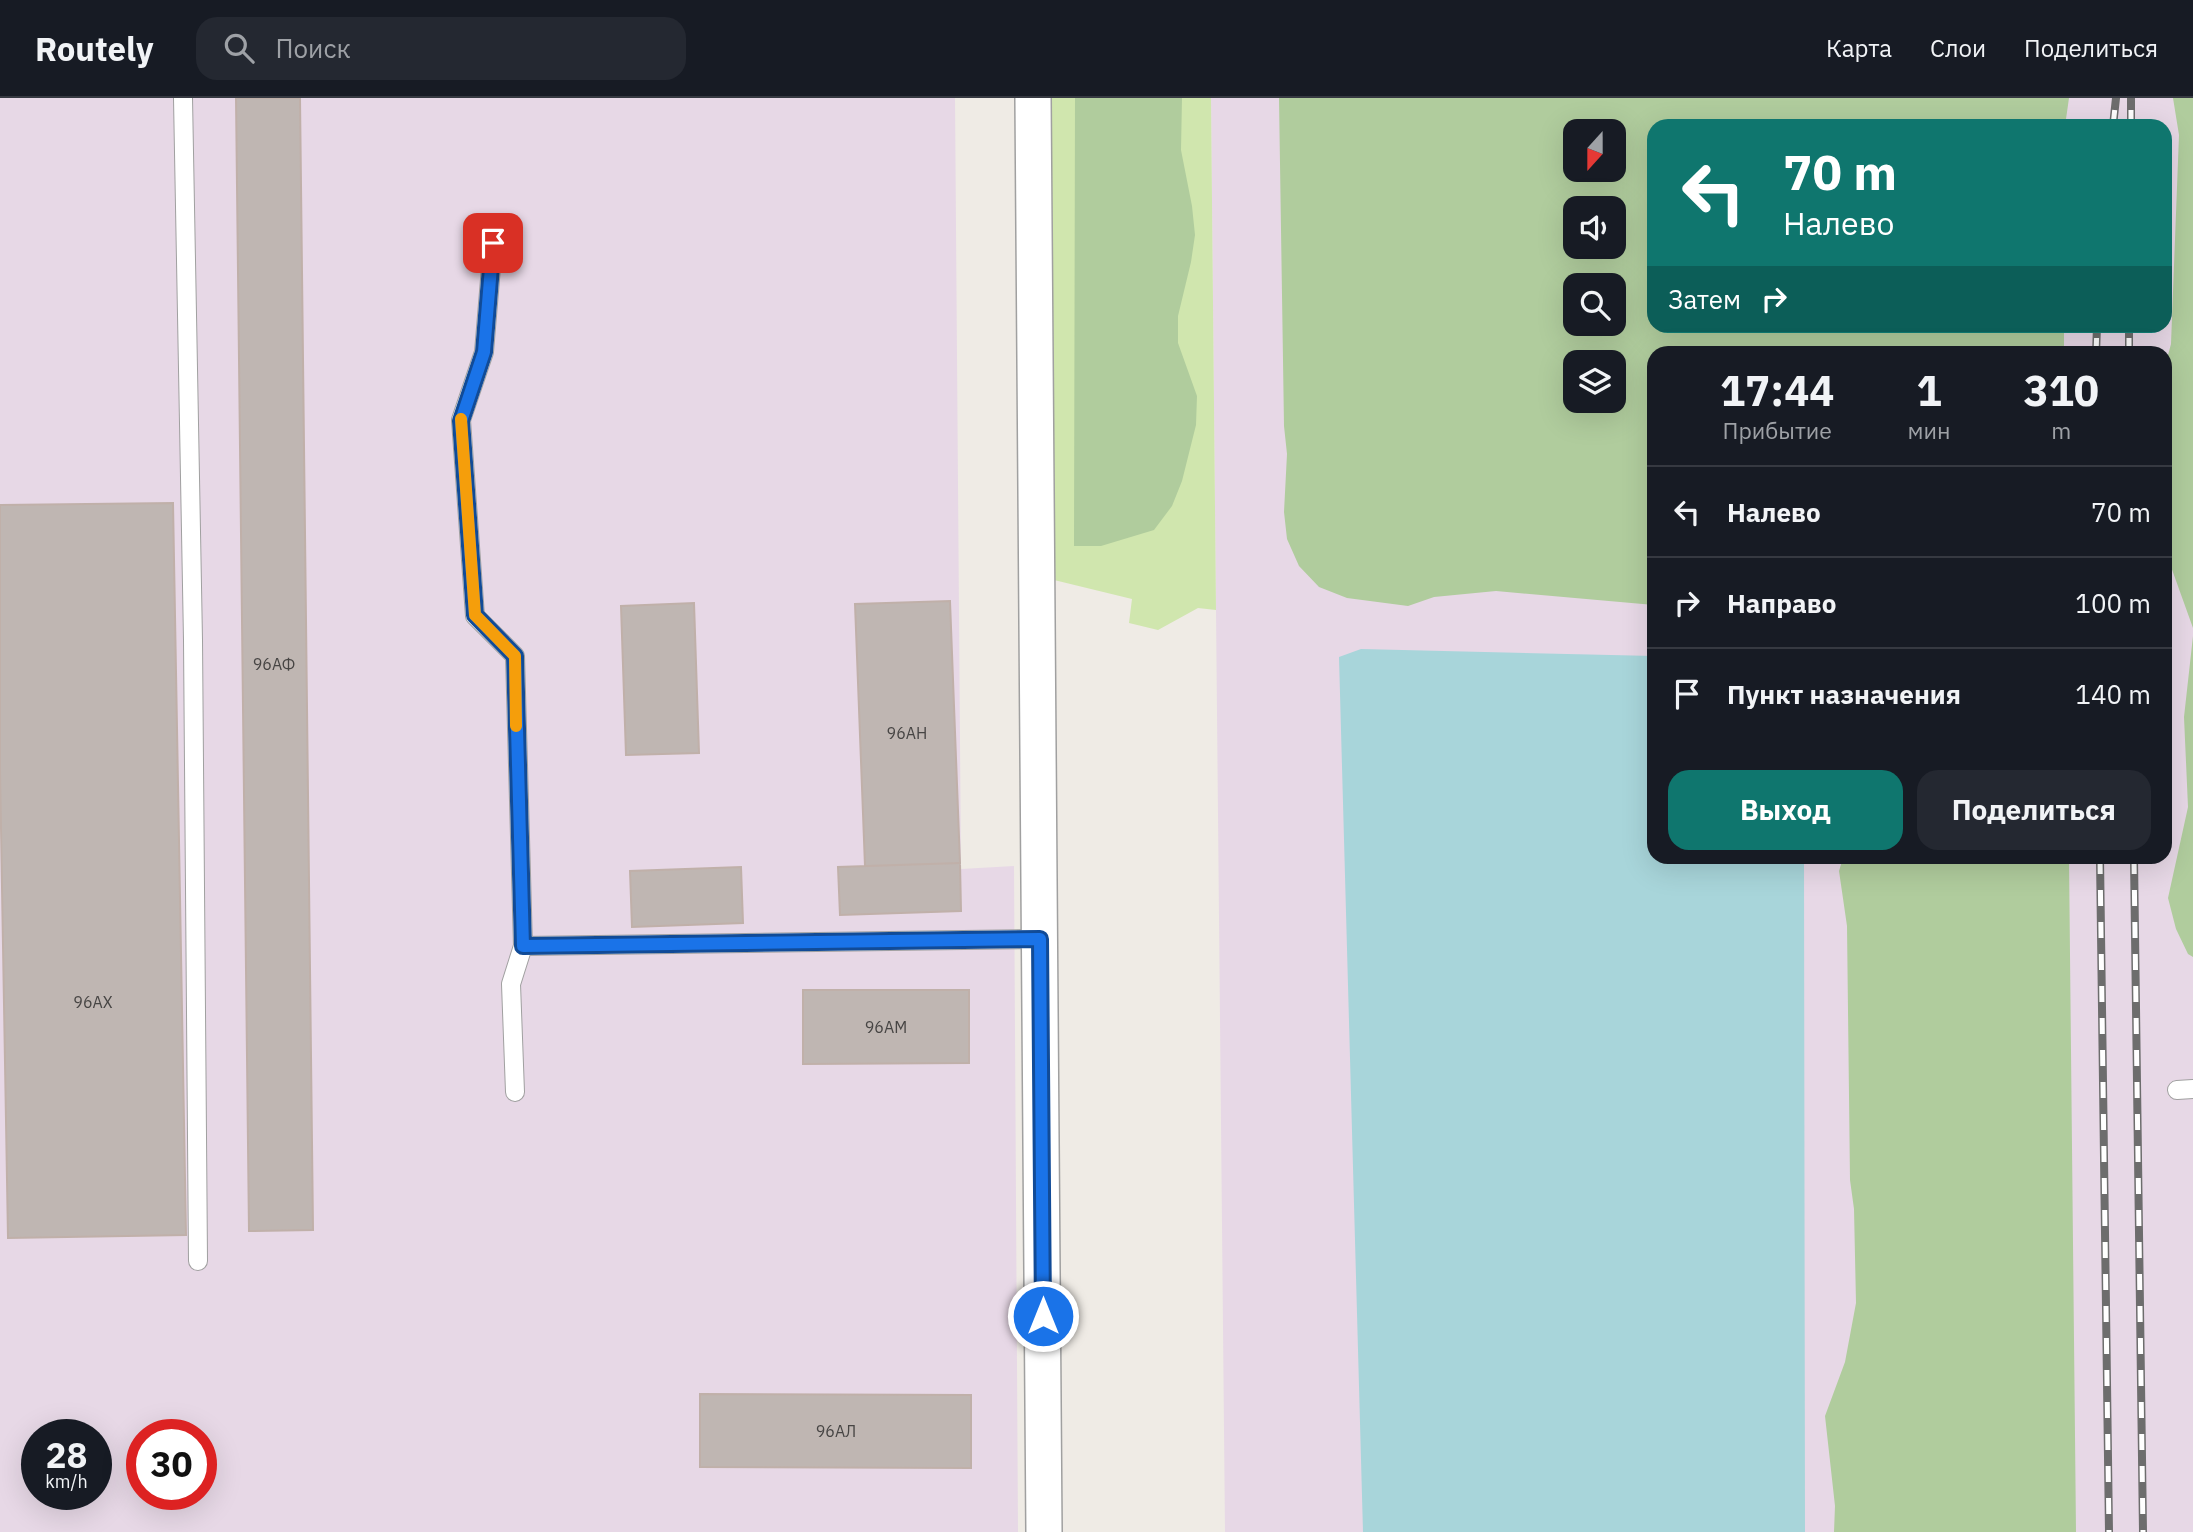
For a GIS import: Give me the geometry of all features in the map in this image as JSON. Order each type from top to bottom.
[{"type":"street","points":[[1033,98],[1044,1532]]},
{"type":"lane","points":[[183,98],[193,626],[198,1261]]},
{"type":"lane","points":[[493,243],[484,352],[461,421],[475,615],[515,656],[523,946],[511,984],[515,1092]]},
{"type":"lane","points":[[523,946],[1040,939]]},
{"type":"shaded area","points":[[0,98],[955,98],[961,869],[1014,866],[1018,1532],[0,1532]]},
{"type":"shaded area","points":[[1211,98],[2193,98],[2193,1532],[1225,1532]]},
{"type":"green space","points":[[1044,98],[1211,98],[1216,610],[1198,608],[1158,630],[1129,623],[1132,599],[1054,580]]},
{"type":"green space","points":[[1075,98],[1182,98],[1181,150],[1195,235],[1178,316],[1178,343],[1197,396],[1196,425],[1182,481],[1172,506],[1154,530],[1101,546],[1074,546]]},
{"type":"green space","points":[[1279,98],[2069,98],[2066,119],[1647,119],[1647,333],[2064,333],[2064,346],[1647,346],[1647,604],[1496,591],[1434,597],[1408,606],[1347,598],[1319,587],[1299,566],[1287,539],[1284,512],[1287,454],[1284,426]]},
{"type":"green space","points":[[2173,98],[2193,98],[2193,628],[2172,570],[2170,346],[2179,135]]},
{"type":"green space","points":[[2193,636],[2193,957],[2188,954],[2176,929],[2168,898],[2188,807],[2184,717]]},
{"type":"green space","points":[[1841,864],[2069,864],[2076,1532],[1834,1532],[1835,1506],[1825,1416],[1845,1362],[1856,1303],[1854,1209],[1850,1180],[1847,926],[1839,871]]},
{"type":"water","points":[[1361,649],[1647,656],[1647,864],[1804,864],[1805,1532],[1363,1532],[1339,657]]},
{"type":"building","points":[[236,98],[300,98],[313,1230],[249,1231]]},
{"type":"building","points":[[173,503],[186,1235],[8,1238],[0,770],[0,505]]},
{"type":"building","points":[[950,601],[960,863],[865,866],[855,604]]},
{"type":"building","points":[[694,603],[699,753],[626,755],[621,606]]},
{"type":"building","points":[[960,863],[961,911],[840,915],[838,867]]},
{"type":"building","points":[[741,867],[743,923],[632,927],[630,871]]},
{"type":"building","points":[[803,990],[969,990],[969,1063],[803,1064]]},
{"type":"building","points":[[700,1394],[971,1395],[971,1468],[700,1467]]},
{"type":"railway","points":[[2114,119],[2116,98]]},
{"type":"railway","points":[[2131,98],[2131,119]]},
{"type":"railway","points":[[2096,346],[2097,333]]},
{"type":"railway","points":[[2129,333],[2129,346]]},
{"type":"railway","points":[[2100,864],[2109,1532]]},
{"type":"railway","points":[[2134,864],[2143,1532]]},
{"type":"slow traffic","points":[[461,419],[475,615],[515,656],[516,726]]},
{"type":"route","points":[[493,243],[484,352],[461,421],[475,615],[515,656],[523,946],[1040,939],[1043,1316]]}]
